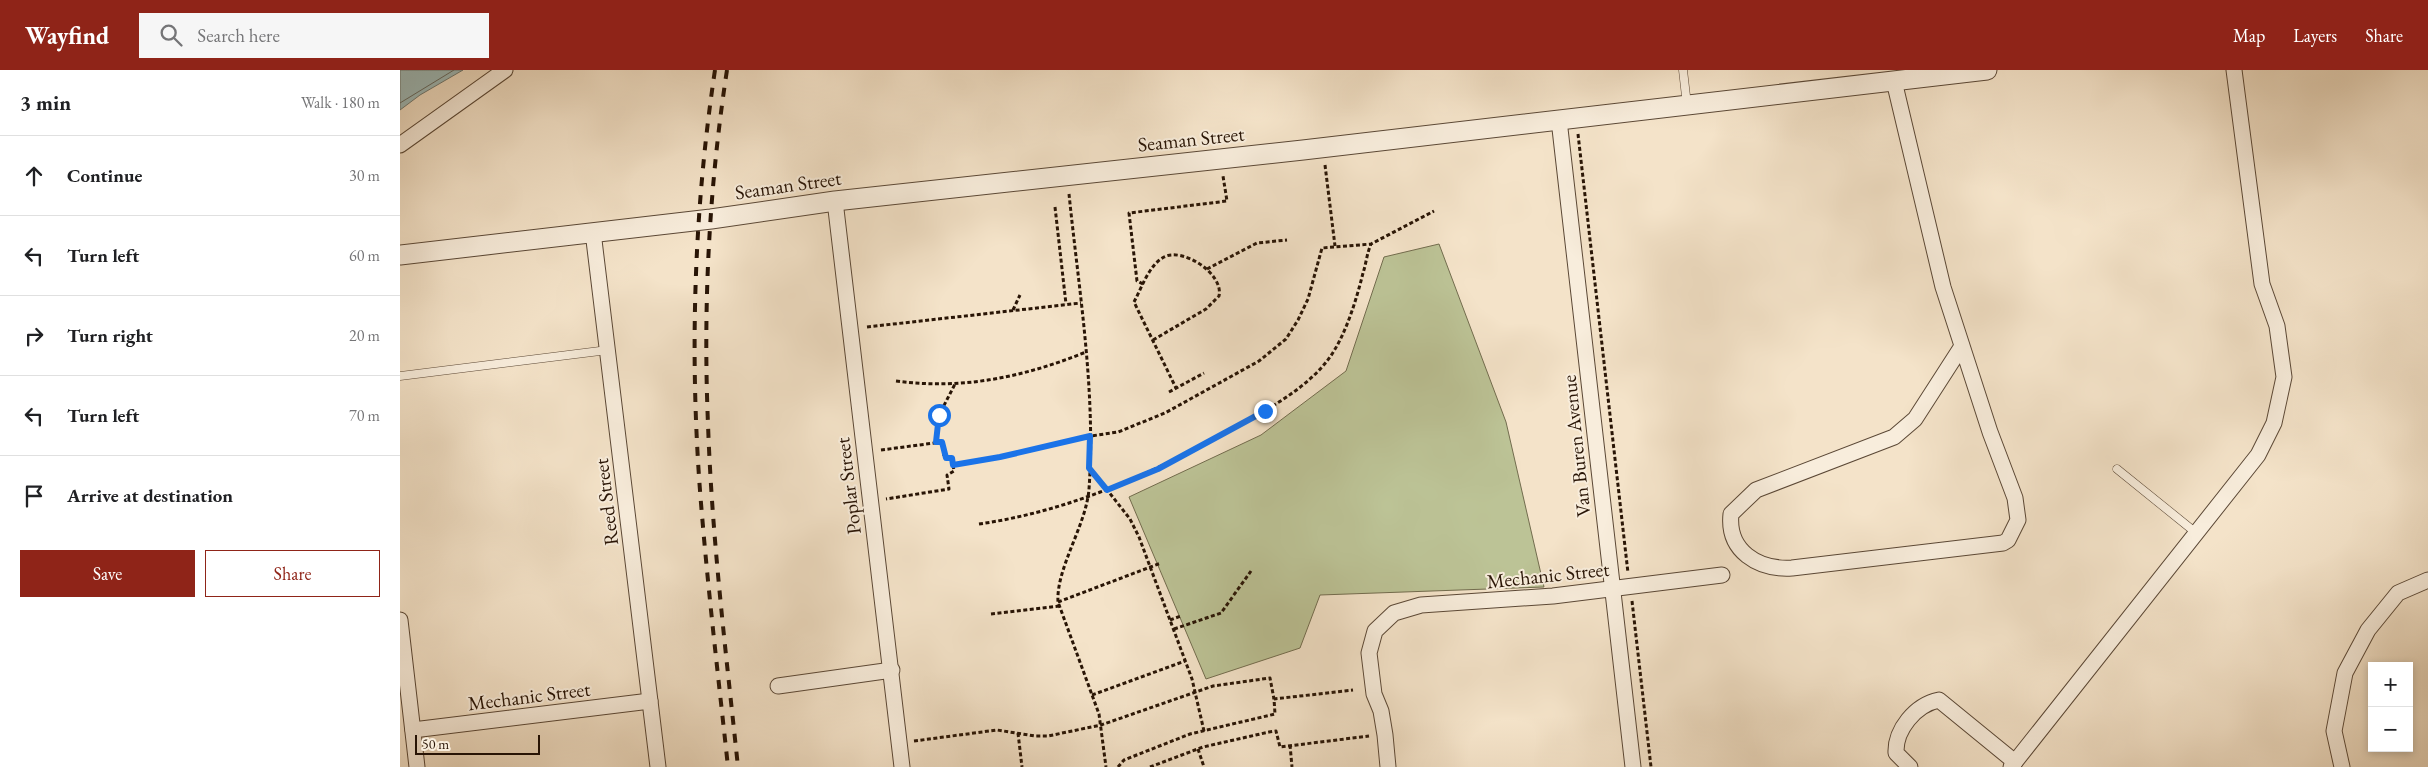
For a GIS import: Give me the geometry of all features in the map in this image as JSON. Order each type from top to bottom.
[{"type":"street","points":[[400,146],[505,70]]},
{"type":"street","name":"Seaman Street","points":[[400,255],[835,201],[1987,70]]},
{"type":"street","points":[[1910,767],[1896,753],[1895,742],[1904,723],[1929,702],[1939,700],[2013,764],[2195,532],[2258,455],[2274,423],[2284,377],[2277,326],[2262,284],[2234,70]]},
{"type":"street","points":[[1894,81],[1943,287],[1990,432],[2015,498],[2018,520],[2008,540],[2003,543],[1780,569],[1752,560],[1734,542],[1730,526],[1731,514],[1756,490],[1894,437],[1916,419],[1962,346]]},
{"type":"street","name":"Van Buren Avenue","points":[[1559,120],[1633,767]]},
{"type":"street","name":"Poplar Street","points":[[835,201],[902,767]]},
{"type":"street","name":"Reed Street","points":[[594,232],[658,767]]},
{"type":"street","name":"Mechanic Street","points":[[1388,767],[1381,711],[1374,694],[1368,653],[1374,631],[1382,621],[1394,613],[1422,605],[1553,596],[1722,576]]},
{"type":"street","points":[[2342,767],[2334,731],[2345,673],[2368,630],[2398,593],[2428,580]]},
{"type":"street","points":[[400,620],[417,767]]},
{"type":"street","points":[[778,686],[892,670]]},
{"type":"street","name":"Mechanic Street","points":[[413,730],[650,701]]},
{"type":"lane","points":[[1683,70],[1687,105]]},
{"type":"lane","points":[[400,376],[608,350]]},
{"type":"lane","points":[[2116,469],[2195,532]]},
{"type":"path","points":[[1588,133],[1578,134],[1651,767]]},
{"type":"path","points":[[1325,164],[1335,246]]},
{"type":"path","points":[[1143,284],[1137,281],[1129,213],[1227,201],[1224,176]]},
{"type":"path","points":[[1069,194],[1092,404],[1088,496],[1085,511],[1059,586],[1058,604],[1101,724],[1106,767]]},
{"type":"path","points":[[1055,207],[1066,304]]},
{"type":"path","points":[[953,465],[1000,457],[1090,436],[1118,432],[1152,419],[1247,369],[1270,354],[1290,334],[1304,310],[1322,248],[1371,244],[1434,211]]},
{"type":"path","points":[[1207,269],[1257,243],[1287,240]]},
{"type":"path","points":[[980,524],[1042,511],[1107,490],[1158,469],[1275,404],[1315,373],[1328,359],[1338,343],[1359,288],[1371,244]]},
{"type":"path","points":[[1153,340],[1206,309],[1219,296],[1220,286],[1207,269],[1180,254],[1168,255],[1154,265],[1134,302],[1176,388]]},
{"type":"path","points":[[1012,310],[1020,294]]},
{"type":"path","points":[[867,328],[1080,303]]},
{"type":"path","points":[[896,381],[956,384],[986,382],[1022,374],[1086,352]]},
{"type":"path","points":[[1169,392],[1204,373]]},
{"type":"path","points":[[936,442],[937,419],[956,384]]},
{"type":"path","points":[[881,450],[942,442],[944,456],[952,458],[954,471],[947,476],[948,489],[886,498]]},
{"type":"path","points":[[1089,468],[1135,527],[1185,660],[1204,730]]},
{"type":"path","points":[[990,614],[1058,604],[1161,563]]},
{"type":"path","points":[[1174,629],[1221,613],[1251,571]]},
{"type":"path","points":[[1170,620],[1181,616]]},
{"type":"path","points":[[1092,695],[1185,660]]},
{"type":"path","points":[[914,741],[997,730],[1041,737],[1101,724],[1195,692],[1233,682],[1270,678],[1275,714],[1204,730],[1130,758],[1118,767]]},
{"type":"path","points":[[1274,699],[1353,690]]},
{"type":"path","points":[[1150,767],[1198,749],[1276,731],[1280,747],[1376,736]]},
{"type":"path","points":[[1018,733],[1022,767]]},
{"type":"path","points":[[1290,745],[1292,767]]},
{"type":"path","points":[[1198,749],[1204,767]]},
{"type":"green space","points":[[1439,244],[1506,422],[1544,587],[1320,595],[1300,648],[1206,679],[1129,497],[1261,435],[1346,371],[1384,257]]},
{"type":"water","points":[[400,70],[463,70],[420,95],[400,110]]},
{"type":"railway","points":[[715,70],[702,180],[698,236],[695,292],[695,404],[705,546],[728,767]]},
{"type":"railway","points":[[727,70],[712,202],[706,335],[710,467],[716,553],[738,767]]},
{"type":"route","points":[[939,415],[937,419],[936,442],[942,442],[944,456],[952,458],[953,465],[1000,457],[1090,436],[1089,468],[1107,490],[1158,469],[1265,411]]}]
